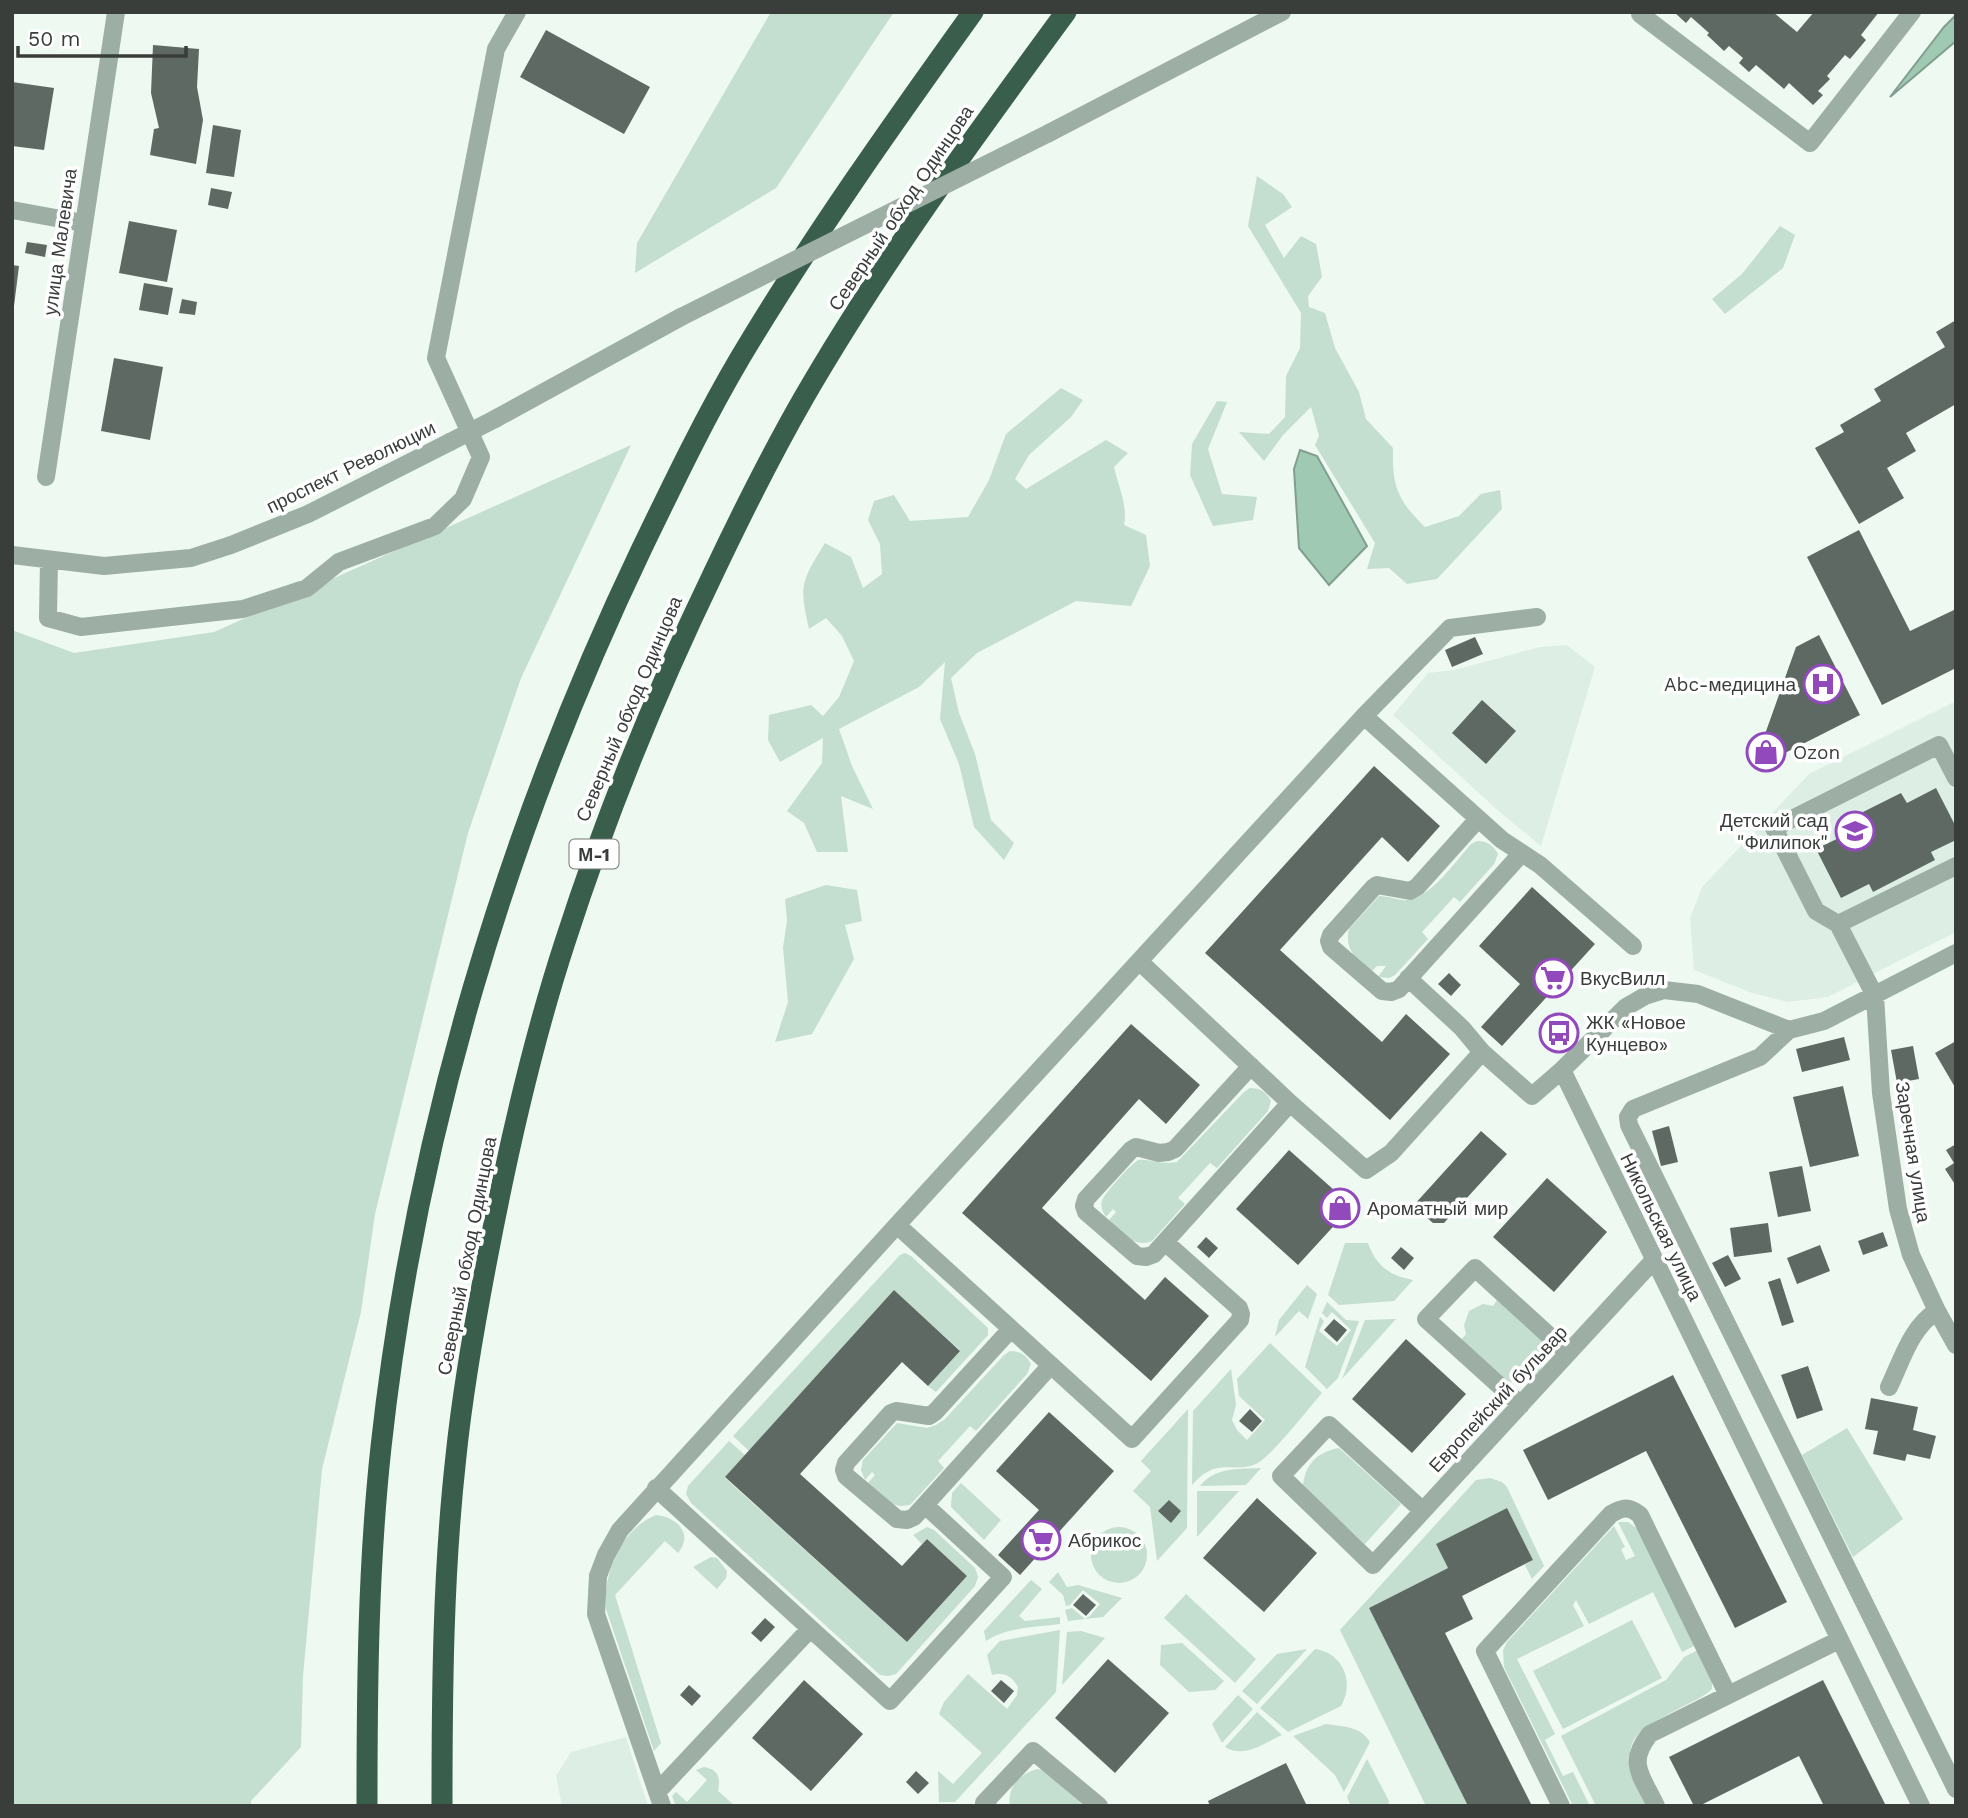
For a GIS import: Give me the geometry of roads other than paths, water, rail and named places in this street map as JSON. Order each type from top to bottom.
[{"type":"highway","points":[[367,1806],[367,1666],[372,1542],[381,1444],[399,1317],[427,1172],[491,924],[573,698],[675,480],[738,362],[809,247],[973,12]]},
{"type":"highway","name":"Северный обход Одинцова","points":[[442,1806],[442,1667],[447,1547],[456,1453],[473,1329],[500,1188],[531,1062],[563,946],[599,840],[643,727],[686,630],[742,514],[803,399],[872,288],[1066,12]]},
{"type":"street","name":"улица Малевича","points":[[46,477],[116,12]]},
{"type":"street","points":[[49,560],[48,618],[81,627],[243,609],[307,588],[339,562],[435,526],[463,499],[481,457],[436,358],[502,12]]},
{"type":"street","points":[[496,49],[517,12]]},
{"type":"street","name":"проспект Революции","points":[[12,555],[104,566],[191,558],[308,514],[495,419],[681,317],[1282,12]]},
{"type":"street","points":[[1642,12],[1640,15],[1810,143],[1912,12]]},
{"type":"street","points":[[12,210],[83,223]]},
{"type":"street","points":[[810,1629],[660,1799],[596,1614],[598,1576],[620,1530],[1364,716],[1450,628],[1537,617]]},
{"type":"street","points":[[1364,716],[1478,819],[1521,854],[1540,865],[1633,946]]},
{"type":"street","points":[[1875,996],[1838,924],[1816,911],[1774,828],[1939,745],[1956,778]]},
{"type":"street","points":[[1478,819],[1417,887],[1410,891],[1401,891],[1377,885],[1331,935],[1331,947],[1382,991],[1399,989],[1521,854]]},
{"type":"street","points":[[1838,924],[1956,866]]},
{"type":"street","points":[[1956,953],[1824,1021],[1789,1030],[1760,1057],[1633,1109],[1628,1117],[1629,1125],[1956,1789]]},
{"type":"street","points":[[1140,962],[1290,1103],[1366,1170],[1391,1153],[1482,1052]]},
{"type":"street","points":[[1408,978],[1462,1028],[1482,1052],[1532,1096],[1626,1007],[1645,996],[1664,990],[1682,990],[1712,998],[1789,1030]]},
{"type":"street","name":"Заречная улица","points":[[1875,996],[1881,1093],[1898,1209],[1911,1255],[1956,1345]]},
{"type":"street","points":[[1251,1066],[1175,1149],[1168,1153],[1159,1153],[1136,1147],[1086,1199],[1086,1212],[1137,1256],[1154,1254],[1290,1103]]},
{"type":"street","name":"Никольская улица","points":[[1562,1069],[1653,1261],[1921,1806]]},
{"type":"street","points":[[897,1225],[1132,1439],[1240,1320],[1239,1308],[1165,1242]]},
{"type":"street","name":"Европейский бульвар","points":[[1423,1511],[1329,1425],[1281,1476],[1373,1565],[1423,1511],[1521,1405],[1569,1353],[1653,1261]]},
{"type":"street","points":[[1521,1405],[1426,1319],[1475,1268],[1569,1353]]},
{"type":"street","points":[[1889,1387],[1915,1332],[1924,1320],[1937,1311]]},
{"type":"street","points":[[1011,1329],[935,1412],[929,1416],[896,1411],[891,1413],[846,1463],[846,1476],[897,1519],[907,1520],[914,1517],[1051,1365]]},
{"type":"street","points":[[656,1488],[890,1701],[1003,1577],[925,1505]]},
{"type":"street","points":[[1562,1806],[1485,1651],[1611,1514],[1623,1507],[1632,1508],[1640,1515],[1728,1695]]},
{"type":"street","points":[[1656,1806],[1639,1772],[1636,1759],[1640,1745],[1650,1734],[1839,1640]]},
{"type":"street","points":[[988,1806],[984,1803],[1033,1751],[1099,1806]]},
{"type":"place","name":"Abc-медицина","points":[[1823,684]]},
{"type":"place","name":"Ozon","points":[[1766,752]]},
{"type":"place","name":"Детский сад \"Филипок\"","points":[[1855,831]]},
{"type":"place","name":"ВкусВилл","points":[[1553,978]]},
{"type":"place","name":"ЖК «Новое Кунцево»","points":[[1559,1033]]},
{"type":"place","name":"Ароматный мир","points":[[1340,1208]]},
{"type":"place","name":"Абрикос","points":[[1041,1540]]}]
